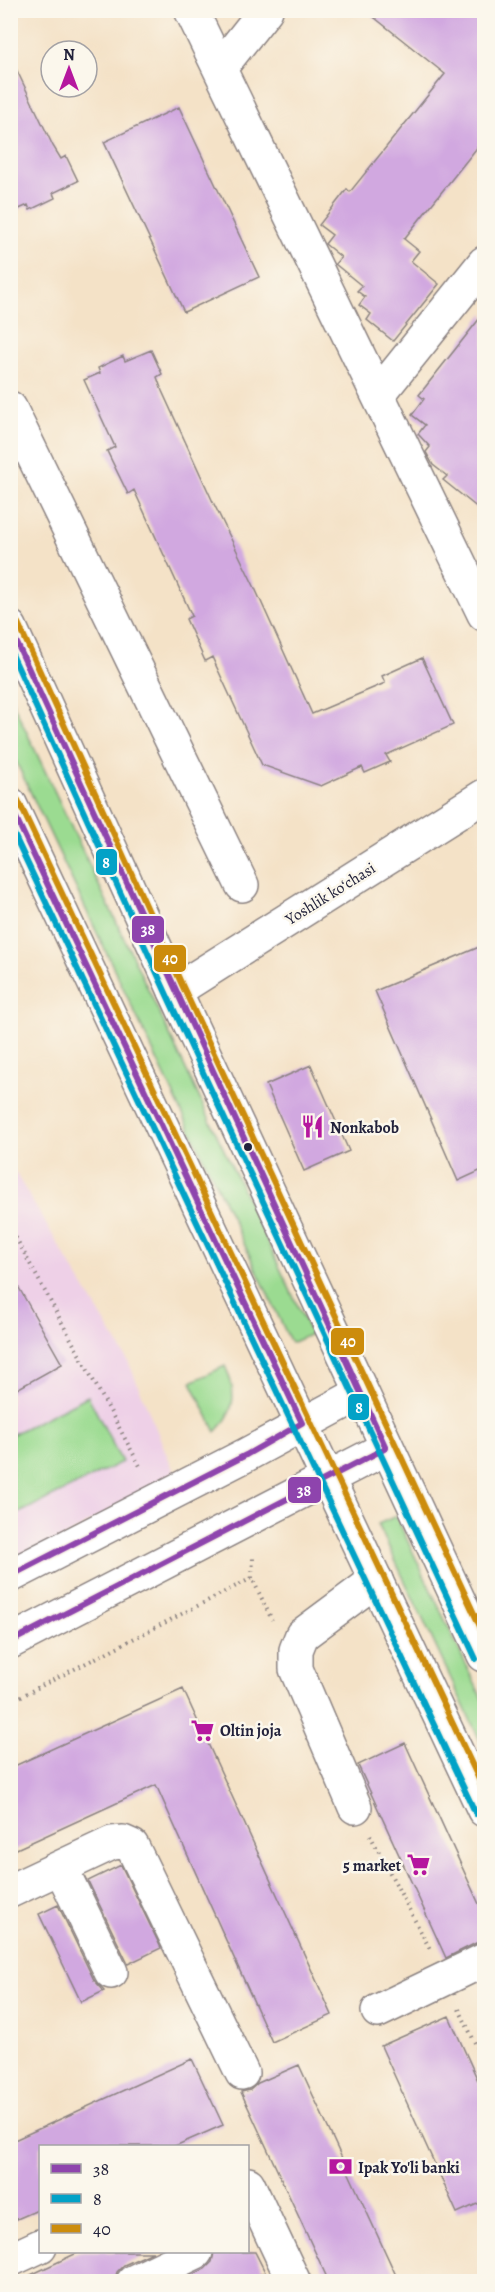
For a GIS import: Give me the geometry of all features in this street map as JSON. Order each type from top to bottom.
[{"type":"main road","points":[[191,10],[484,614]]},
{"type":"main road","points":[[220,68],[266,10]]},
{"type":"main road","points":[[378,395],[484,263]]},
{"type":"main road","points":[[10,408],[242,885]]},
{"type":"main road","points":[[10,627],[175,991],[484,1655]]},
{"type":"main road","name":"Yoshlik koʻchasi","points":[[175,991],[484,796]]},
{"type":"main road","points":[[10,804],[484,1810]]},
{"type":"main road","points":[[10,1576],[246,1455],[361,1393]]},
{"type":"main road","points":[[10,1642],[386,1448]]},
{"type":"main road","points":[[355,1807],[296,1669],[296,1650],[302,1635],[376,1580]]},
{"type":"main road","points":[[10,1891],[112,1843],[123,1842],[132,1846],[242,2073]]},
{"type":"main road","points":[[61,1868],[111,1972]]},
{"type":"main road","points":[[378,2011],[484,1960]]},
{"type":"main road","points":[[249,2189],[256,2223],[294,2282]]},
{"type":"main road","points":[[10,2260],[39,2246]]},
{"type":"main road","points":[[133,2282],[194,2253]]},
{"type":"path","points":[[10,1227],[141,1468]]},
{"type":"path","points":[[253,1557],[252,1578],[296,1669]]},
{"type":"path","points":[[10,1702],[252,1578]]},
{"type":"path","points":[[355,1807],[445,1979],[484,2062]]},
{"type":"shaded area","points":[[10,1164],[128,1361],[174,1472],[11,1569]]},
{"type":"green space","points":[[11,699],[311,1334],[291,1343],[11,751]]},
{"type":"green space","points":[[225,1366],[233,1393],[231,1409],[228,1417],[216,1432],[191,1382]]},
{"type":"green space","points":[[88,1396],[122,1462],[11,1517],[11,1435]]},
{"type":"green space","points":[[396,1516],[484,1703],[484,1749],[378,1524]]},
{"type":"building","points":[[365,10],[484,10],[484,139],[404,239],[419,251],[411,261],[439,284],[393,341],[367,320],[371,314],[359,305],[365,297],[357,291],[362,286],[335,264],[341,257],[325,244],[332,235],[319,225],[347,189],[350,192],[445,74]]},
{"type":"building","points":[[10,56],[53,146],[61,159],[66,156],[78,181],[53,193],[55,198],[30,210],[28,205],[10,213]]},
{"type":"building","points":[[179,107],[259,277],[184,312],[104,142]]},
{"type":"building","points":[[484,313],[484,513],[443,480],[447,476],[433,465],[426,452],[430,447],[418,434],[425,425],[412,415],[424,399],[419,395]]},
{"type":"building","points":[[151,350],[162,374],[157,377],[162,391],[312,714],[385,683],[382,676],[422,658],[453,725],[386,755],[390,762],[365,773],[362,767],[321,786],[262,765],[212,657],[205,661],[186,619],[192,616],[134,490],[128,494],[107,451],[115,447],[84,380],[100,373],[98,368],[123,356],[125,361]]},
{"type":"building","points":[[484,945],[484,1169],[458,1181],[375,991]]},
{"type":"building","points":[[311,1065],[349,1151],[304,1171],[266,1085]]},
{"type":"building","points":[[10,1272],[62,1364],[10,1393]]},
{"type":"building","points":[[183,1689],[332,2015],[272,2042],[156,1785],[10,1852],[10,1768]]},
{"type":"building","points":[[405,1743],[484,1915],[484,1941],[446,1958],[358,1765]]},
{"type":"building","points":[[121,1865],[161,1948],[128,1964],[88,1881]]},
{"type":"building","points":[[58,1905],[94,1980],[104,1991],[81,2002],[39,1914]]},
{"type":"building","points":[[449,2016],[484,2094],[484,2201],[457,2213],[381,2046]]},
{"type":"building","points":[[192,2059],[223,2125],[177,2145],[39,2145],[39,2209],[10,2222],[10,2142]]},
{"type":"building","points":[[299,2065],[399,2282],[329,2282],[241,2092],[250,2090],[258,2083]]},
{"type":"building","points":[[255,2252],[265,2272],[244,2282],[178,2282],[205,2269],[212,2262],[214,2253]]},
{"type":"building","points":[[77,2253],[151,2253],[124,2265],[117,2272],[114,2282],[16,2282]]},
{"type":"transit line","name":"40","points":[[18,623],[183,987],[484,1635]]},
{"type":"transit line","name":"38","points":[[10,628],[386,1448],[10,1642]]},
{"type":"transit line","name":"8","points":[[10,650],[167,995],[476,1659]]},
{"type":"transit line","name":"40","points":[[18,800],[484,1790]]},
{"type":"transit line","name":"38","points":[[10,805],[302,1423],[246,1455],[10,1576]]},
{"type":"transit line","name":"8","points":[[10,826],[476,1814]]},
{"type":"place","name":"Nonkabob","points":[[312,1127]]},
{"type":"place","name":"Oltin joja","points":[[202,1730]]},
{"type":"place","name":"5 market","points":[[419,1865]]},
{"type":"place","name":"Ipak Yo'li banki","points":[[340,2167]]}]
